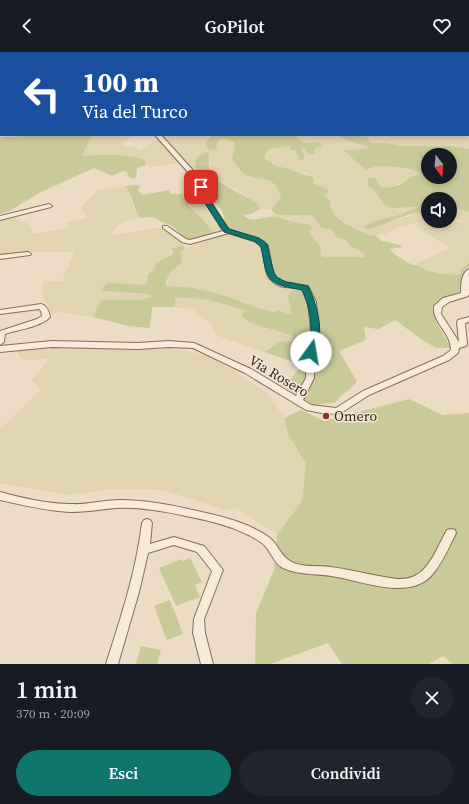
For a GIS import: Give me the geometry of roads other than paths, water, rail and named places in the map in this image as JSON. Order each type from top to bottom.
[{"type":"street","points":[[159,136],[198,179],[201,187],[200,190],[226,230],[262,242],[265,246],[270,275],[275,280],[283,284],[305,288],[309,294],[316,330],[316,339],[311,352],[310,378],[298,401]]},
{"type":"street","points":[[0,218],[49,206]]},
{"type":"street","points":[[165,227],[184,241],[190,242],[229,231]]},
{"type":"street","points":[[0,257],[28,254]]},
{"type":"street","points":[[469,271],[465,280],[465,294],[446,300],[438,306],[437,314],[455,342],[455,346],[463,344],[461,322],[469,318]]},
{"type":"street","points":[[0,312],[41,306],[45,311],[46,317],[40,321],[1,333],[0,342]]},
{"type":"street","name":"Via Rosero","points":[[0,349],[52,344],[138,346],[169,344],[194,346],[248,371],[308,408],[338,411],[366,393],[446,358],[456,351],[455,346]]},
{"type":"street","points":[[0,496],[64,508],[121,504],[148,515],[206,516],[233,525],[263,539],[271,545],[278,557],[285,564],[300,568],[336,572],[358,578],[399,583],[412,583],[421,579],[428,572],[451,533]]},
{"type":"street","points":[[112,664],[134,592],[144,550],[148,515]]},
{"type":"street","points":[[144,550],[174,541],[200,548],[218,570],[199,619],[199,634],[207,664]]},
{"type":"place","name":"Omero","points":[[326,416]]}]
